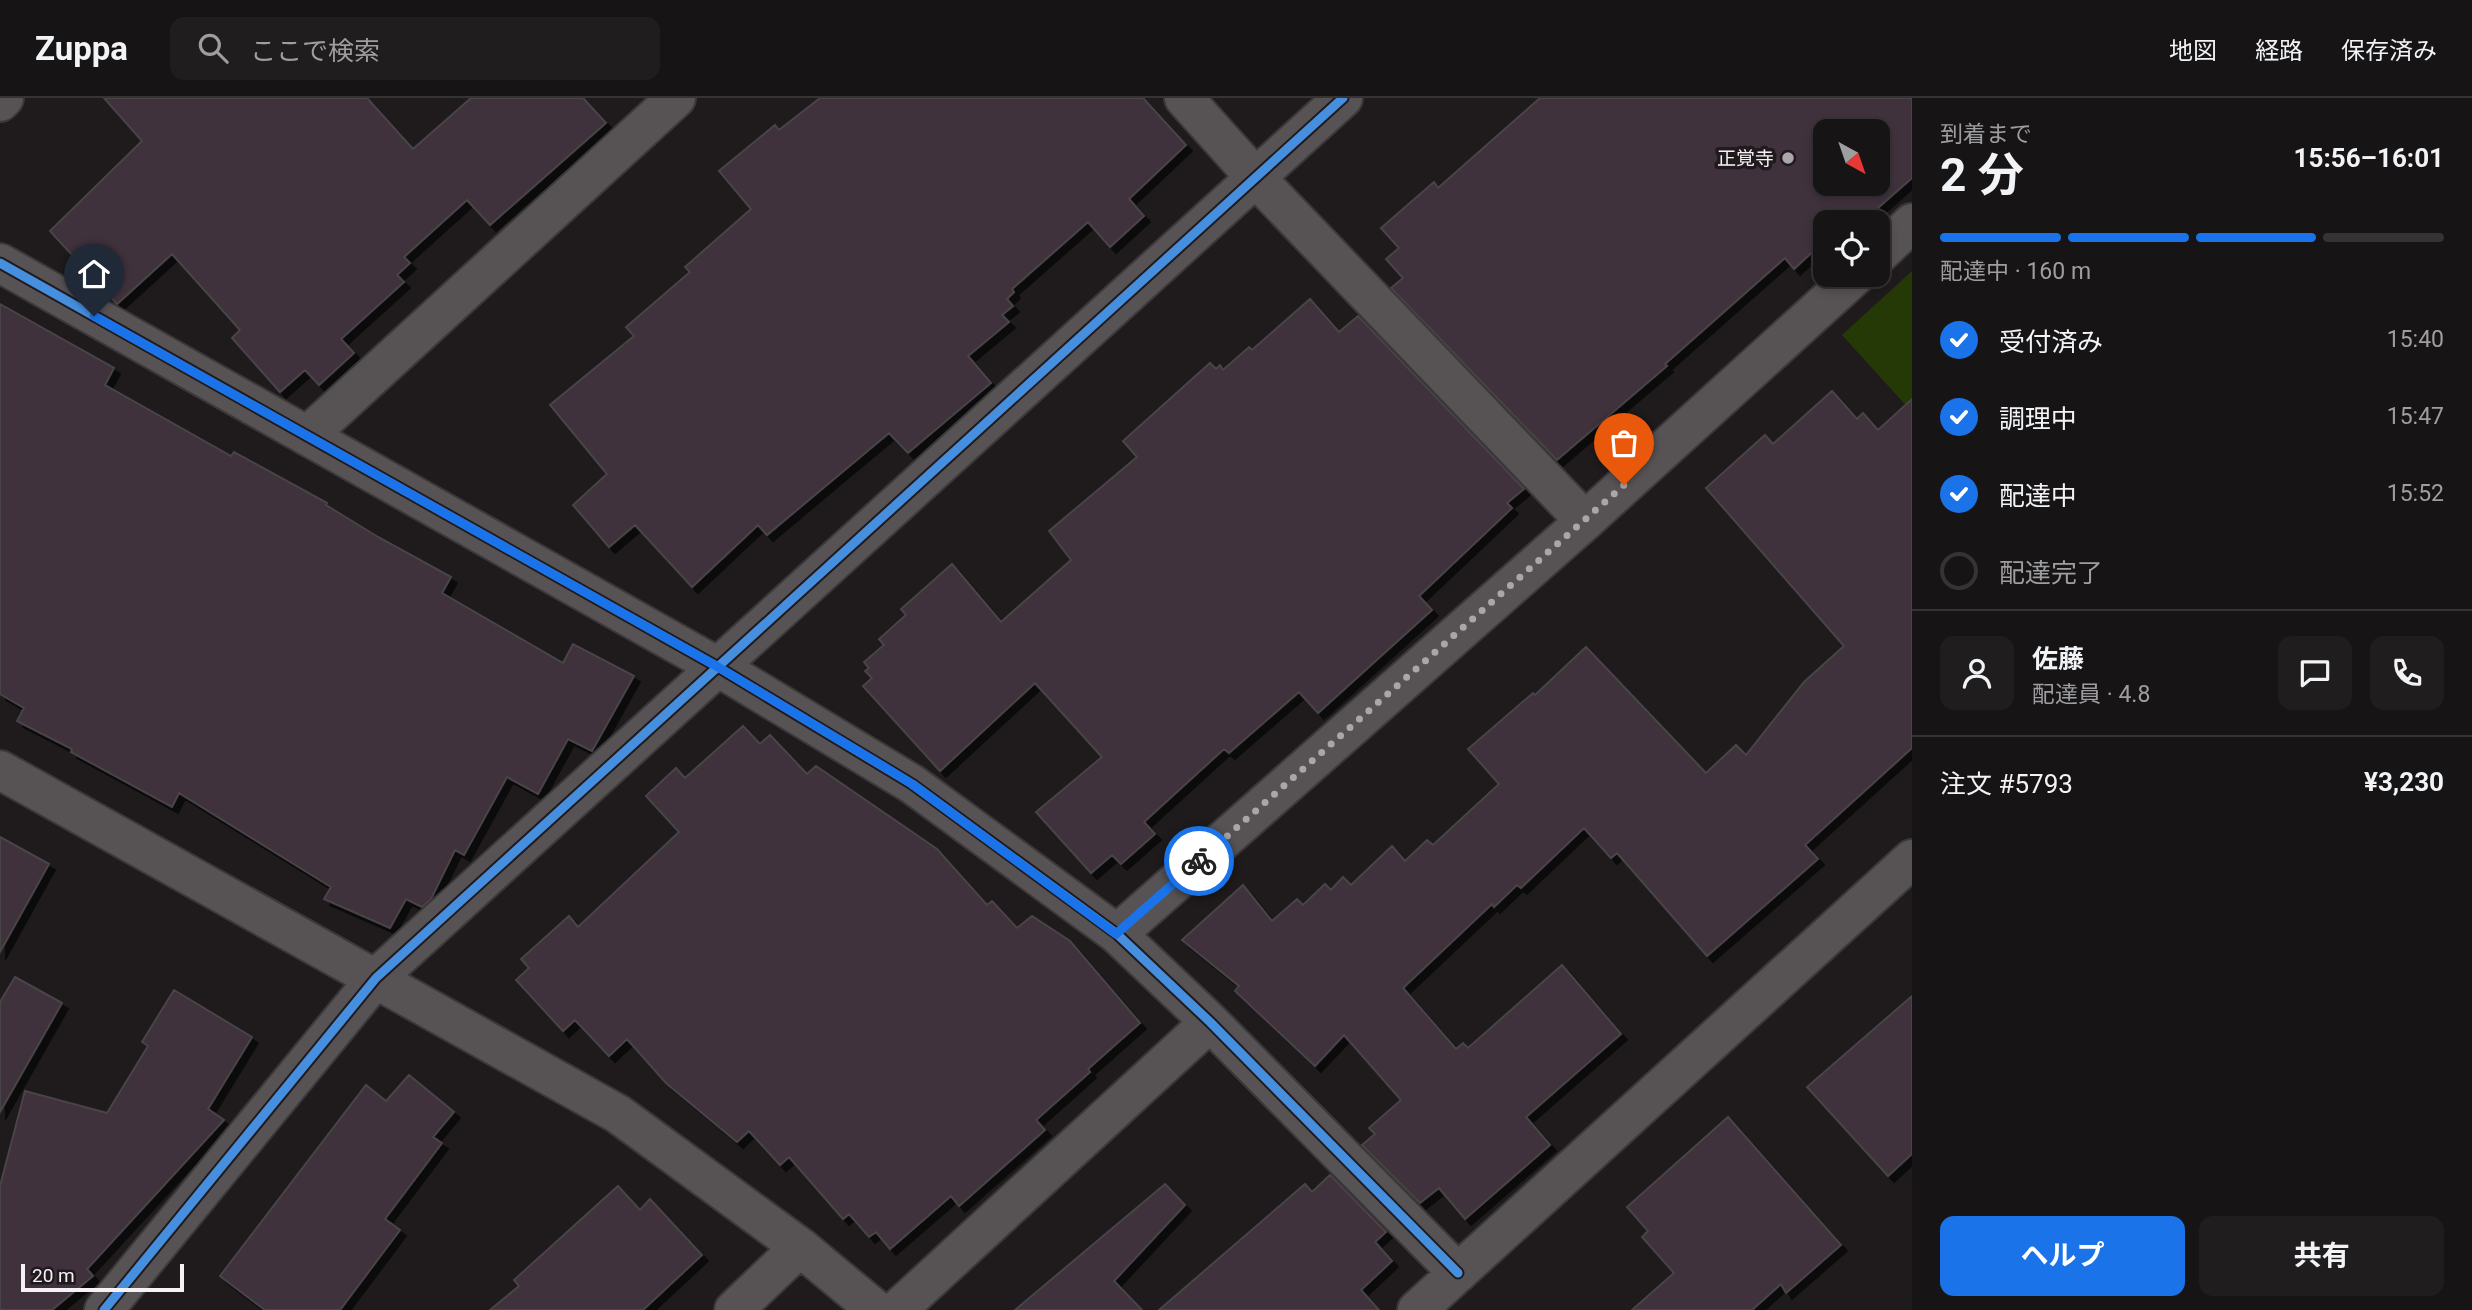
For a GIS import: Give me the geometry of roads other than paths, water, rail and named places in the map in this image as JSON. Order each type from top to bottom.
[{"type":"street","points":[[0,102],[4,98]]},
{"type":"street","points":[[307,436],[676,98]]},
{"type":"street","points":[[1184,98],[1255,177],[1585,520]]},
{"type":"street","points":[[104,1310],[376,978],[1343,98]]},
{"type":"street","points":[[1890,243],[1912,223]]},
{"type":"street","points":[[0,263],[718,667],[912,784],[1116,934],[1210,1022],[1458,1273]]},
{"type":"street","points":[[1116,934],[1585,520],[1843,287]]},
{"type":"street","points":[[0,770],[618,1114],[800,1247],[876,1310]]},
{"type":"street","points":[[1417,1310],[1912,859]]},
{"type":"street","points":[[897,1310],[1210,1022]]},
{"type":"street","points":[[734,1310],[800,1247]]},
{"type":"place","name":"正覚寺","points":[[1788,158]]}]
